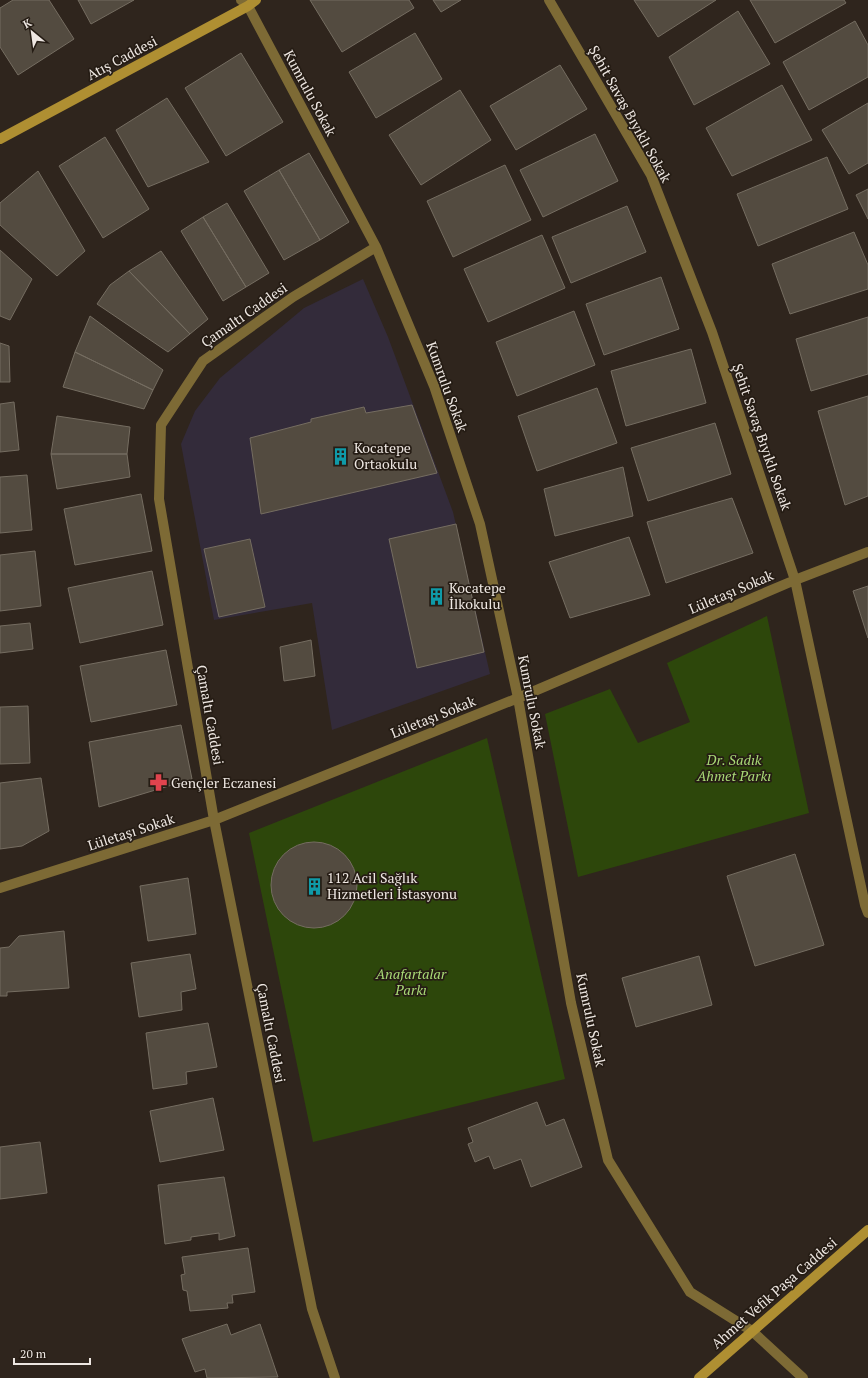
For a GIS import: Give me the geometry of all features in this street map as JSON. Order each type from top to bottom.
[{"type":"street","name":"Şehit Savaş Bıyıklı Sokak","points":[[549,0],[651,175],[712,332],[795,580],[865,906],[868,913]]},
{"type":"street","name":"Atış Caddesi","points":[[0,139],[248,2]]},
{"type":"street","name":"Kumrulu Sokak","points":[[248,2],[376,247],[434,386],[480,524],[518,698],[571,1003],[608,1160],[690,1292],[752,1331],[803,1378]]},
{"type":"street","name":"Çamaltı Caddesi","points":[[335,1378],[312,1310],[214,820],[159,499],[161,425],[203,361],[293,297],[376,247]]},
{"type":"street","name":"Lületaşı Sokak","points":[[0,888],[214,820],[518,698],[795,580],[868,552]]},
{"type":"street","name":"Ahmet Vefik Paşa Caddesi","points":[[699,1378],[868,1230]]},
{"type":"shaded area","points":[[363,279],[388,337],[453,512],[490,674],[332,730],[312,603],[214,620],[181,444],[195,411],[220,378],[304,308]]},
{"type":"green space","name":"Dr. Sadık Ahmet Parkı","points":[[767,616],[809,813],[578,877],[545,714],[610,689],[638,743],[690,722],[667,663]]},
{"type":"green space","name":"Anafartalar Parkı","points":[[487,738],[565,1079],[313,1142],[249,833]]},
{"type":"building","points":[[13,0],[49,0],[74,39],[18,75],[0,47],[0,8]]},
{"type":"building","points":[[78,0],[134,0],[91,24]]},
{"type":"building","points":[[310,0],[409,0],[414,8],[342,52]]},
{"type":"building","points":[[433,0],[461,0],[441,12]]},
{"type":"building","points":[[634,0],[716,0],[658,37]]},
{"type":"building","points":[[750,0],[844,0],[846,3],[775,43]]},
{"type":"building","points":[[738,11],[770,64],[694,105],[669,57]]},
{"type":"building","points":[[855,21],[868,45],[868,77],[809,110],[783,62]]},
{"type":"building","points":[[415,33],[442,79],[376,118],[349,72]]},
{"type":"building","points":[[241,53],[283,122],[226,156],[185,88]]},
{"type":"building","points":[[560,65],[587,109],[516,150],[490,106]]},
{"type":"building","points":[[782,85],[812,140],[732,176],[706,128]]},
{"type":"building","points":[[460,90],[491,140],[421,185],[389,135]]},
{"type":"building","points":[[167,98],[209,162],[148,187],[116,130]]},
{"type":"building","points":[[868,103],[868,163],[849,174],[822,130]]},
{"type":"building","points":[[595,134],[618,181],[543,217],[520,170]]},
{"type":"building","points":[[105,137],[149,209],[103,238],[59,166]]},
{"type":"building","points":[[309,153],[349,222],[320,240],[279,170]]},
{"type":"building","points":[[827,157],[848,209],[758,246],[737,194]]},
{"type":"building","points":[[505,165],[531,220],[453,257],[427,201]]},
{"type":"building","points":[[279,170],[320,240],[284,260],[244,191]]},
{"type":"building","points":[[38,171],[85,251],[57,276],[0,225],[0,203]]},
{"type":"building","points":[[868,189],[868,219],[856,195]]},
{"type":"building","points":[[227,203],[269,273],[246,287],[203,217]]},
{"type":"building","points":[[627,206],[646,252],[571,283],[552,237]]},
{"type":"building","points":[[203,217],[246,287],[223,301],[181,231]]},
{"type":"building","points":[[854,232],[868,265],[868,289],[790,314],[772,264]]},
{"type":"building","points":[[542,235],[565,288],[488,322],[464,269]]},
{"type":"building","points":[[0,250],[32,279],[10,320],[0,316]]},
{"type":"building","points":[[161,251],[208,319],[190,334],[129,271]]},
{"type":"building","points":[[129,271],[190,334],[168,352],[97,304],[110,285]]},
{"type":"building","points":[[661,277],[679,329],[604,355],[586,304]]},
{"type":"building","points":[[574,311],[595,365],[517,396],[496,342]]},
{"type":"building","points":[[90,316],[163,370],[153,390],[75,352]]},
{"type":"building","points":[[868,317],[868,374],[811,391],[796,339]]},
{"type":"building","points":[[0,343],[9,346],[10,382],[0,382]]},
{"type":"building","points":[[691,349],[706,403],[626,426],[611,371]]},
{"type":"building","points":[[75,352],[153,390],[144,409],[63,387]]},
{"type":"building","points":[[597,388],[617,443],[537,471],[518,416]]},
{"type":"building","points":[[868,396],[868,496],[845,505],[818,411]]},
{"type":"building","points":[[14,402],[19,450],[0,452],[0,404]]},
{"type":"building","name":"Kocatepe Ortaokulu","points":[[412,405],[437,473],[261,514],[250,438],[311,422],[311,419],[364,407],[366,413]]},
{"type":"building","points":[[57,416],[130,427],[127,454],[51,454]]},
{"type":"building","points":[[715,423],[731,474],[648,501],[631,448]]},
{"type":"building","points":[[51,454],[127,454],[130,477],[57,489]]},
{"type":"building","points":[[623,467],[633,516],[555,536],[544,489]]},
{"type":"building","points":[[27,475],[32,530],[0,533],[0,477]]},
{"type":"building","points":[[141,494],[152,551],[75,565],[64,509]]},
{"type":"building","points":[[732,498],[753,553],[666,583],[647,522]]},
{"type":"building","name":"Kocatepe İlkokulu","points":[[456,524],[484,652],[417,668],[389,539]]},
{"type":"building","points":[[629,537],[650,595],[570,618],[549,562]]},
{"type":"building","points":[[250,539],[265,607],[219,617],[204,549]]},
{"type":"building","points":[[35,551],[41,606],[0,611],[0,555]]},
{"type":"building","points":[[152,571],[163,625],[80,643],[68,588]]},
{"type":"building","points":[[868,586],[868,638],[853,591]]},
{"type":"building","points":[[30,623],[33,649],[0,653],[0,626]]},
{"type":"building","points":[[311,640],[315,676],[284,681],[280,647]]},
{"type":"building","points":[[166,650],[177,705],[91,722],[80,666]]},
{"type":"building","points":[[28,706],[30,763],[0,764],[0,707]]},
{"type":"building","points":[[181,725],[192,779],[99,807],[89,742]]},
{"type":"building","points":[[41,778],[49,831],[22,846],[0,849],[0,783]]},
{"type":"building","name":"112 Acil Sağlık Hizmetleri İstasyonu","points":[[306,842],[322,842],[331,845],[345,854],[354,868],[357,877],[357,893],[354,902],[345,916],[331,925],[322,928],[306,928],[290,921],[283,916],[278,909],[271,893],[271,877],[278,861],[283,854],[290,849]]},
{"type":"building","points":[[795,854],[824,945],[755,966],[727,876]]},
{"type":"building","points":[[188,878],[196,934],[148,941],[140,886]]},
{"type":"building","points":[[64,931],[69,988],[7,992],[7,996],[0,996],[0,948],[9,947],[19,936]]},
{"type":"building","points":[[190,954],[196,989],[181,992],[182,1010],[139,1017],[131,963]]},
{"type":"building","points":[[699,956],[712,1005],[636,1027],[622,978]]},
{"type":"building","points":[[208,1023],[217,1067],[186,1072],[187,1084],[153,1089],[146,1033]]},
{"type":"building","points":[[213,1098],[224,1150],[160,1162],[150,1111]]},
{"type":"building","points":[[537,1102],[546,1126],[564,1119],[582,1167],[531,1187],[521,1159],[494,1169],[489,1156],[475,1162],[468,1144],[473,1142],[468,1128]]},
{"type":"building","points":[[40,1142],[47,1193],[0,1199],[0,1147]]},
{"type":"building","points":[[224,1177],[235,1236],[219,1240],[219,1233],[191,1237],[191,1240],[165,1244],[158,1185]]},
{"type":"building","points":[[248,1248],[255,1292],[232,1295],[233,1303],[227,1303],[228,1308],[190,1311],[187,1291],[183,1290],[181,1275],[185,1274],[182,1257]]},
{"type":"building","points":[[227,1324],[231,1335],[260,1324],[278,1377],[207,1378],[205,1369],[195,1372],[182,1339]]},
{"type":"place","name":"Kocatepe Ortaokulu","points":[[341,456]]},
{"type":"place","name":"Kocatepe İlkokulu","points":[[436,596]]},
{"type":"place","name":"Gençler Eczanesi","points":[[158,783]]},
{"type":"place","name":"112 Acil Sağlık Hizmetleri İstasyonu","points":[[314,886]]}]
